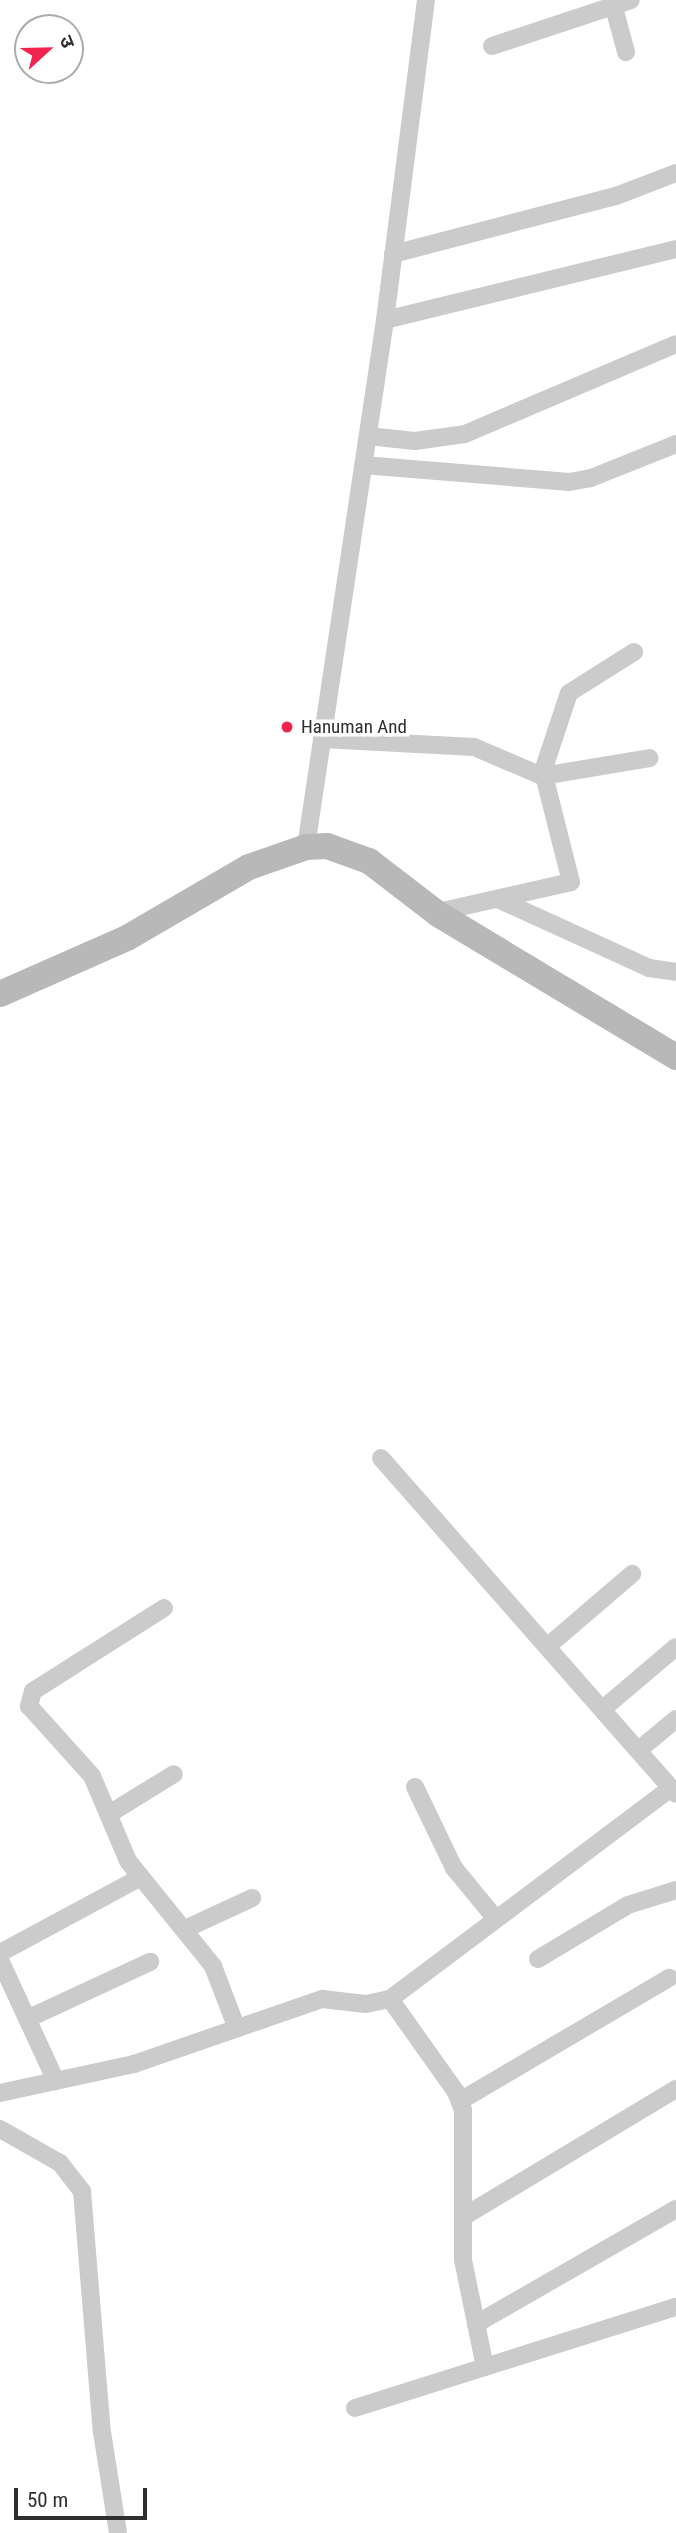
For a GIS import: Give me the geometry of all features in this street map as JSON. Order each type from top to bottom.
[{"type":"main road","points":[[0,994],[127,938],[249,867],[306,847],[327,846],[369,861],[438,912],[676,1057]]},
{"type":"street","points":[[306,847],[385,320],[426,0]]},
{"type":"street","points":[[492,46],[612,3],[631,0]]},
{"type":"street","points":[[612,3],[626,52]]},
{"type":"street","points":[[393,254],[616,196],[676,173]]},
{"type":"street","points":[[385,320],[676,249]]},
{"type":"street","points":[[368,436],[415,441],[465,435],[676,344]]},
{"type":"street","points":[[363,465],[569,482],[591,478],[676,444]]},
{"type":"street","points":[[438,912],[571,882],[542,776],[569,693],[634,652]]},
{"type":"street","points":[[322,739],[474,747],[542,776],[650,758]]},
{"type":"street","points":[[500,900],[676,979]]},
{"type":"street","points":[[653,969],[676,972]]},
{"type":"street","points":[[0,2093],[134,2064],[330,1997],[366,2004],[390,1999],[674,1791],[604,1708],[381,1458]]},
{"type":"street","points":[[548,1646],[632,1574]]},
{"type":"street","points":[[164,1608],[29,1697],[33,1712],[92,1776],[123,1851],[218,1975],[237,2029]]},
{"type":"street","points":[[604,1708],[676,1647]]},
{"type":"street","points":[[640,1749],[676,1720]]},
{"type":"street","points":[[109,1814],[174,1774]]},
{"type":"street","points":[[415,1787],[454,1868],[496,1919]]},
{"type":"street","points":[[0,1952],[141,1877]]},
{"type":"street","points":[[537,1959],[628,1905],[676,1890]]},
{"type":"street","points":[[185,1929],[252,1898]]},
{"type":"street","points":[[0,1959],[56,2081]]},
{"type":"street","points":[[27,2019],[150,1962]]},
{"type":"street","points":[[460,2101],[669,1978]]},
{"type":"street","points":[[390,1999],[460,2101],[463,2260],[485,2367]]},
{"type":"street","points":[[463,2217],[676,2089]]},
{"type":"street","points":[[0,2129],[60,2163],[82,2191],[102,2432],[118,2533]]},
{"type":"street","points":[[476,2324],[676,2209]]},
{"type":"street","points":[[355,2408],[676,2306]]},
{"type":"place","name":"Hanuman And","points":[[287,727]]}]
